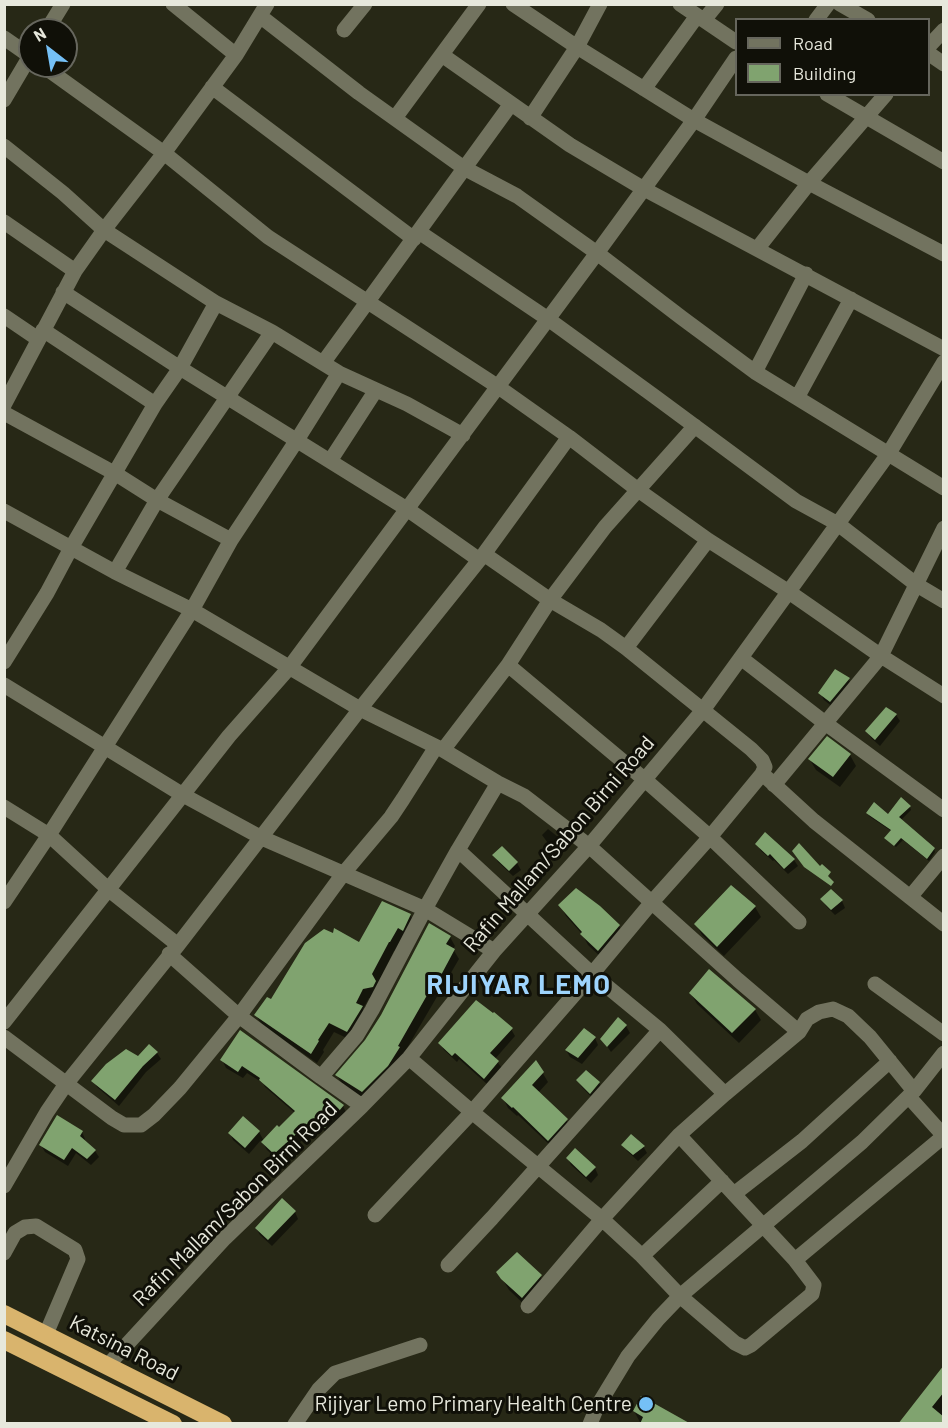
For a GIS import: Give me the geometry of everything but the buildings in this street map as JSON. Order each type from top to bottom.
[{"type":"highway","name":"Katsina Road","points":[[4,1314],[223,1424]]},
{"type":"highway","points":[[4,1340],[173,1424]]},
{"type":"street","points":[[54,18],[63,4]]},
{"type":"street","points":[[173,4],[236,54]]},
{"type":"street","points":[[344,30],[365,4]]},
{"type":"street","points":[[395,118],[479,4]]},
{"type":"street","points":[[513,4],[694,120],[944,254]]},
{"type":"street","points":[[530,118],[577,47],[600,4]]},
{"type":"street","points":[[680,4],[735,41]]},
{"type":"street","points":[[644,89],[700,18],[717,4]]},
{"type":"street","points":[[818,18],[828,4]]},
{"type":"street","points":[[840,4],[864,18]]},
{"type":"street","points":[[4,405],[75,271],[236,54],[263,10],[395,118],[464,168],[517,196],[755,372],[944,488]]},
{"type":"street","points":[[930,45],[944,30]]},
{"type":"street","points":[[4,38],[18,48]]},
{"type":"street","points":[[930,54],[944,64]]},
{"type":"street","points":[[442,55],[570,145],[644,189],[944,349]]},
{"type":"street","points":[[4,1022],[229,736],[289,668],[597,254],[735,59]]},
{"type":"street","points":[[4,100],[18,76]]},
{"type":"street","points":[[60,78],[164,153],[268,237],[497,386],[708,540],[944,696]]},
{"type":"street","points":[[212,87],[416,236],[548,319],[796,501],[838,524],[917,585],[944,601]]},
{"type":"street","points":[[830,96],[944,162]]},
{"type":"street","points":[[757,249],[809,183],[884,96]]},
{"type":"street","points":[[323,363],[511,104]]},
{"type":"street","points":[[4,146],[63,193],[104,230],[216,303],[272,332],[339,373],[407,404],[463,435]]},
{"type":"street","points":[[4,222],[75,271]]},
{"type":"street","points":[[755,372],[806,274]]},
{"type":"street","points":[[63,292],[180,368],[601,630],[703,710],[762,760],[768,779],[814,821],[944,924]]},
{"type":"street","points":[[797,398],[851,299]]},
{"type":"street","points":[[4,662],[47,593],[155,404],[180,368],[216,303]]},
{"type":"street","points":[[4,316],[41,335],[155,404]]},
{"type":"street","points":[[115,572],[156,500],[272,332]]},
{"type":"street","name":"Rafin Mallam/Sabon Birni Road","points":[[108,1365],[225,1238],[409,1058],[494,951],[589,846],[703,710],[889,453],[944,362]]},
{"type":"street","points":[[4,903],[192,610],[231,540],[339,373]]},
{"type":"street","points":[[330,461],[376,390]]},
{"type":"street","points":[[4,413],[231,540]]},
{"type":"street","points":[[4,1036],[124,1125],[141,1125],[154,1115],[180,1088],[239,1016],[343,874],[391,817],[440,748],[508,665],[550,600],[605,526],[695,426]]},
{"type":"street","points":[[4,1186],[66,1084],[262,838],[481,556],[569,437]]},
{"type":"street","points":[[4,512],[115,572],[192,610],[360,709],[440,748],[524,796],[589,846],[799,1032]]},
{"type":"street","points":[[375,1215],[472,1112],[710,837],[825,723],[881,656],[939,546],[944,528]]},
{"type":"street","points":[[626,648],[708,540]]},
{"type":"street","points":[[741,658],[944,810]]},
{"type":"street","points":[[508,665],[644,778],[799,922]]},
{"type":"street","points":[[4,685],[183,795],[262,838],[425,909],[494,951]]},
{"type":"street","points":[[321,1077],[357,1035],[372,1011],[425,909],[498,783]]},
{"type":"street","points":[[4,807],[49,836],[174,949],[239,1016],[362,1106]]},
{"type":"street","points":[[458,850],[592,974],[660,1030],[725,1094]]},
{"type":"street","points":[[910,896],[944,856]]},
{"type":"street","points":[[875,984],[944,1034]]},
{"type":"street","points":[[528,1306],[602,1219],[679,1135],[799,1032],[807,1019],[819,1012],[833,1009],[849,1016],[870,1037],[944,1136],[795,1260]]},
{"type":"street","points":[[448,1265],[660,1030]]},
{"type":"street","points":[[590,1424],[597,1407],[628,1356],[658,1319],[680,1296],[862,1142],[911,1094],[944,1053]]},
{"type":"street","points":[[409,1058],[602,1219],[680,1296],[735,1343],[745,1348],[812,1294],[814,1285],[795,1260],[679,1135]]},
{"type":"street","points":[[734,1194],[802,1141],[890,1061]]},
{"type":"street","points":[[642,1256],[722,1181]]},
{"type":"street","points":[[4,1253],[15,1233],[25,1227],[36,1226],[75,1250],[78,1259],[46,1334]]},
{"type":"street","points":[[295,1424],[319,1389],[335,1373],[420,1345]]},
{"type":"place","name":"Rijiyar Lemo Primary Health Centre","points":[[646,1404]]},
{"type":"district","name":"RIJIYAR LEMO","points":[[519,985]]}]
